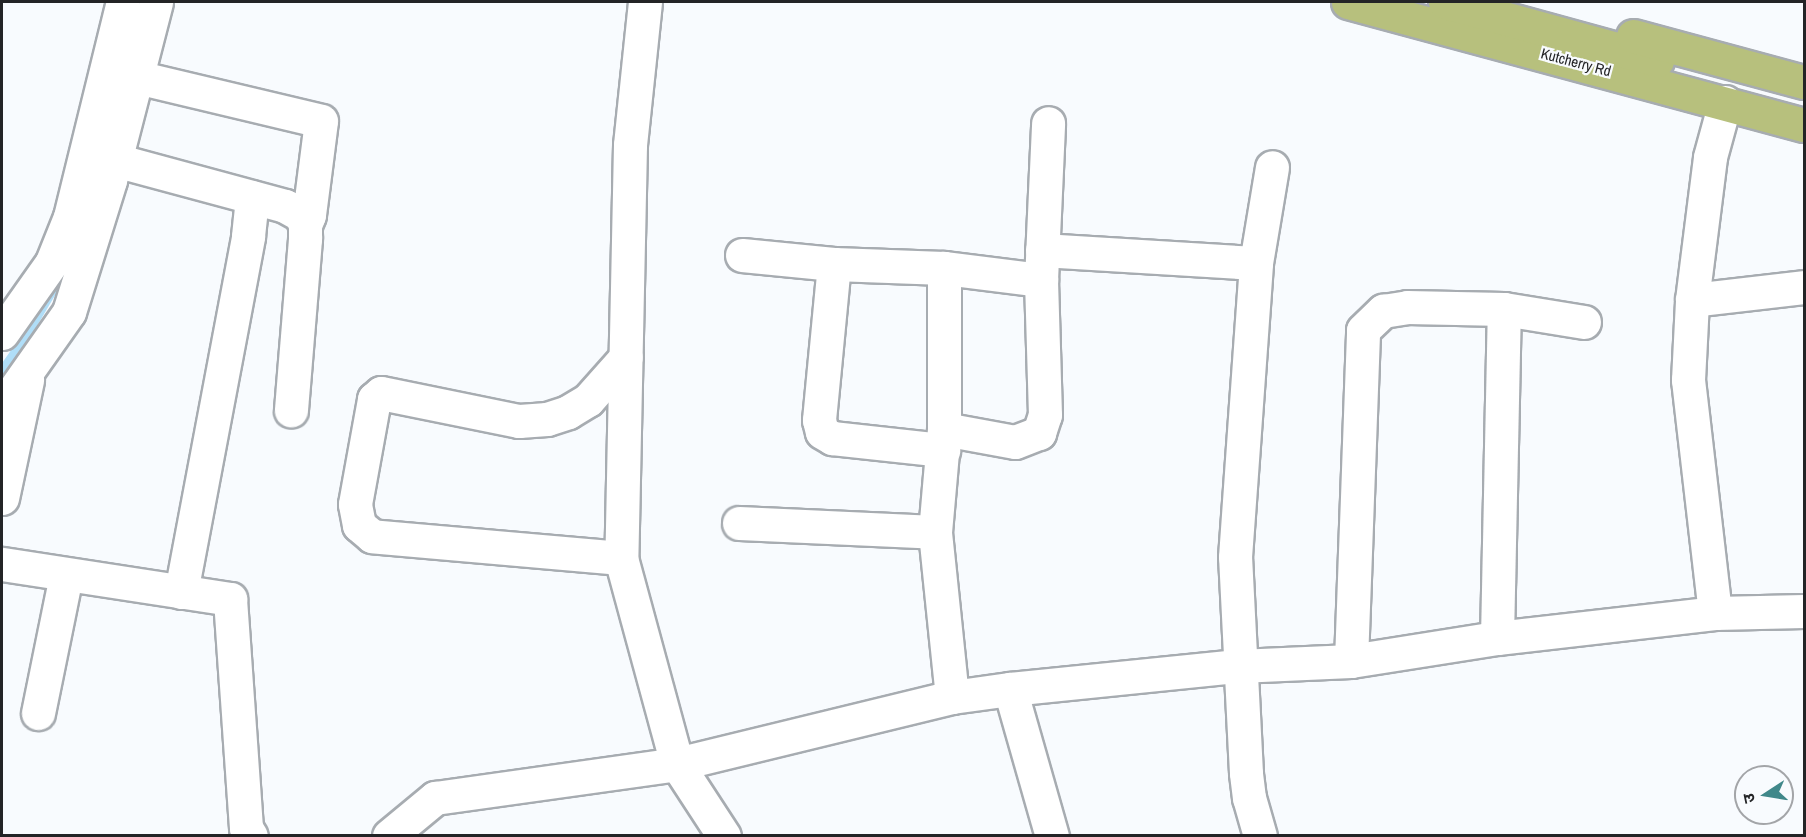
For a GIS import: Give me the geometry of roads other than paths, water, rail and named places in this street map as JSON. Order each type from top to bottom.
[{"type":"highway","name":"Kutcherry Rd","points":[[1348,2],[1804,125]]},
{"type":"highway","points":[[1445,2],[1804,102]]},
{"type":"highway","points":[[1504,2],[1804,82]]},
{"type":"street","points":[[2,333],[52,262],[70,217],[123,2]]},
{"type":"street","points":[[2,407],[18,356],[69,312],[116,160],[156,2]]},
{"type":"street","points":[[645,2],[630,145],[621,558],[677,764],[724,836]]},
{"type":"street","points":[[137,77],[321,121],[309,215],[305,225],[291,410]]},
{"type":"street","points":[[1714,613],[1688,380],[1692,300],[1710,157],[1725,102]]},
{"type":"street","points":[[834,264],[819,420],[822,432],[832,438],[1015,442],[1039,432],[1045,416],[1041,265],[1048,123]]},
{"type":"street","points":[[116,160],[295,209],[301,215],[305,225]]},
{"type":"street","points":[[1260,836],[1247,782],[1238,666],[1235,557],[1256,263],[1272,166]]},
{"type":"street","points":[[181,592],[248,236],[252,197]]},
{"type":"street","points":[[742,255],[834,264],[944,268],[1256,263]]},
{"type":"street","points":[[944,268],[944,440],[934,532],[952,697]]},
{"type":"street","points":[[1692,300],[1804,287]]},
{"type":"street","points":[[1351,660],[1363,330],[1383,311],[1407,307],[1504,309],[1584,322]]},
{"type":"street","points":[[1497,638],[1504,309]]},
{"type":"street","points":[[2,498],[18,356]]},
{"type":"street","points":[[621,558],[372,536],[359,525],[355,504],[374,399],[381,393],[519,421],[548,418],[568,412],[588,400],[626,357]]},
{"type":"street","points":[[739,522],[934,532]]},
{"type":"street","points":[[2,564],[230,599],[246,828],[250,836]]},
{"type":"street","points":[[38,713],[66,575]]},
{"type":"street","points":[[389,836],[435,798],[677,764],[952,697],[1238,666],[1351,660],[1497,638],[1714,613],[1804,611]]},
{"type":"street","points":[[1010,689],[1052,836]]},
{"type":"waterway","points":[[2,370],[30,330],[66,269]]}]
